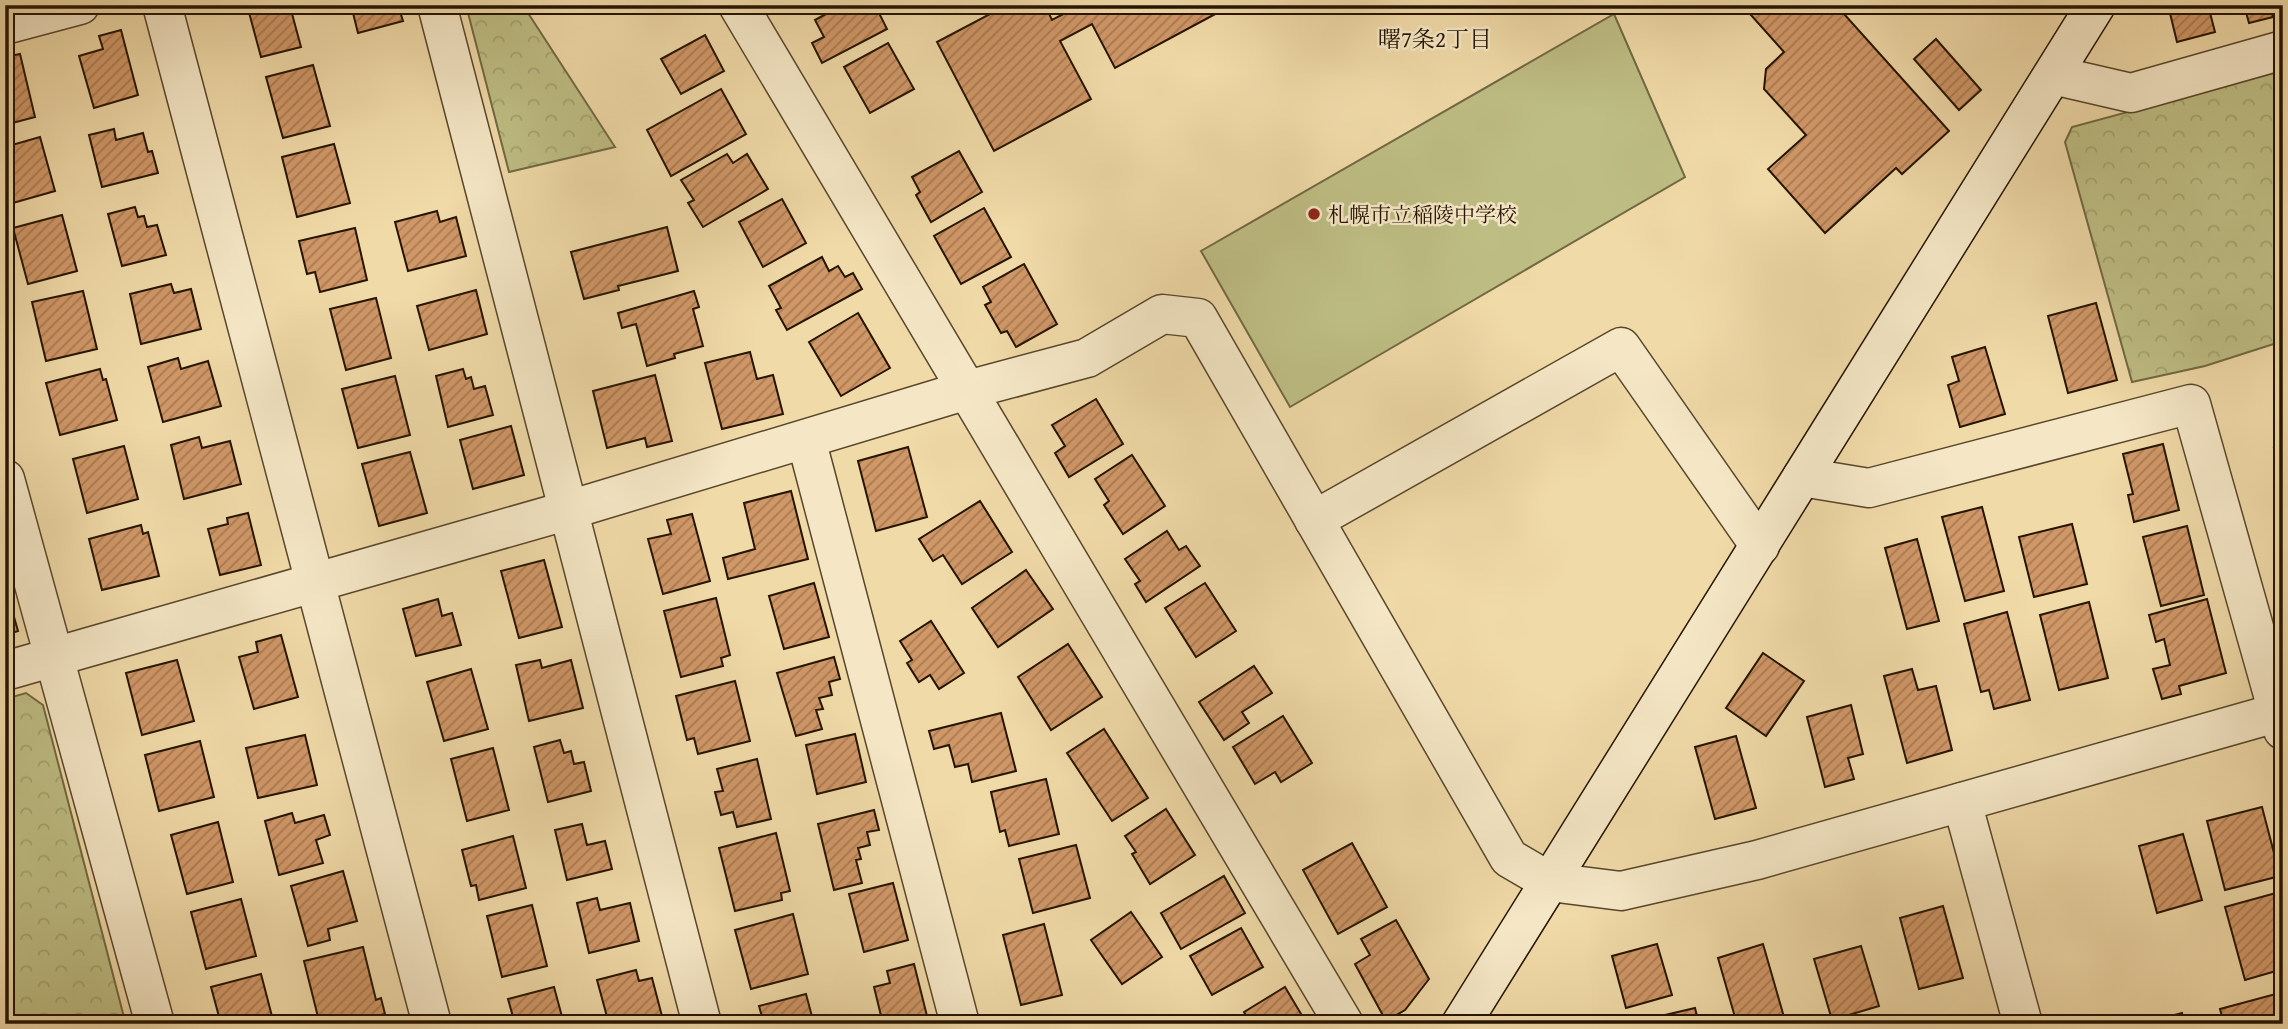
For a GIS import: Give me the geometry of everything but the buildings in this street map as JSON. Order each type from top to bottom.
[{"type":"street","points":[[5,25],[80,5]]},
{"type":"street","points":[[162,5],[432,1024]]},
{"type":"street","points":[[437,5],[702,1024]]},
{"type":"street","points":[[738,5],[1344,1024]]},
{"type":"street","points":[[1461,1024],[2096,5]]},
{"type":"street","points":[[2053,75],[2131,93],[2283,50]]},
{"type":"street","points":[[5,671],[569,510],[967,390],[1087,358],[1162,314],[1198,318],[1508,858],[1550,882],[1621,891],[1757,860],[1962,802],[2281,718],[2191,404],[1869,488],[1802,477]]},
{"type":"street","points":[[1314,520],[1621,347],[1760,546]]},
{"type":"street","points":[[806,439],[960,1024]]},
{"type":"street","points":[[5,479],[155,1024]]},
{"type":"street","points":[[1962,802],[2023,1024]]},
{"type":"green space","points":[[466,5],[539,5],[528,13],[615,147],[509,172]]},
{"type":"green space","points":[[1614,14],[1685,177],[1290,407],[1201,251]]},
{"type":"green space","points":[[2283,70],[2283,341],[2205,366],[2132,382],[2065,142],[2072,127]]},
{"type":"green space","points":[[26,693],[43,705],[125,1021],[114,1024],[5,1024],[5,699]]},
{"type":"place","name":"札幌市立稲陵中学校","points":[[1314,214]]},
{"type":"district","name":"曙7条2丁目","points":[[1435,38]]}]
